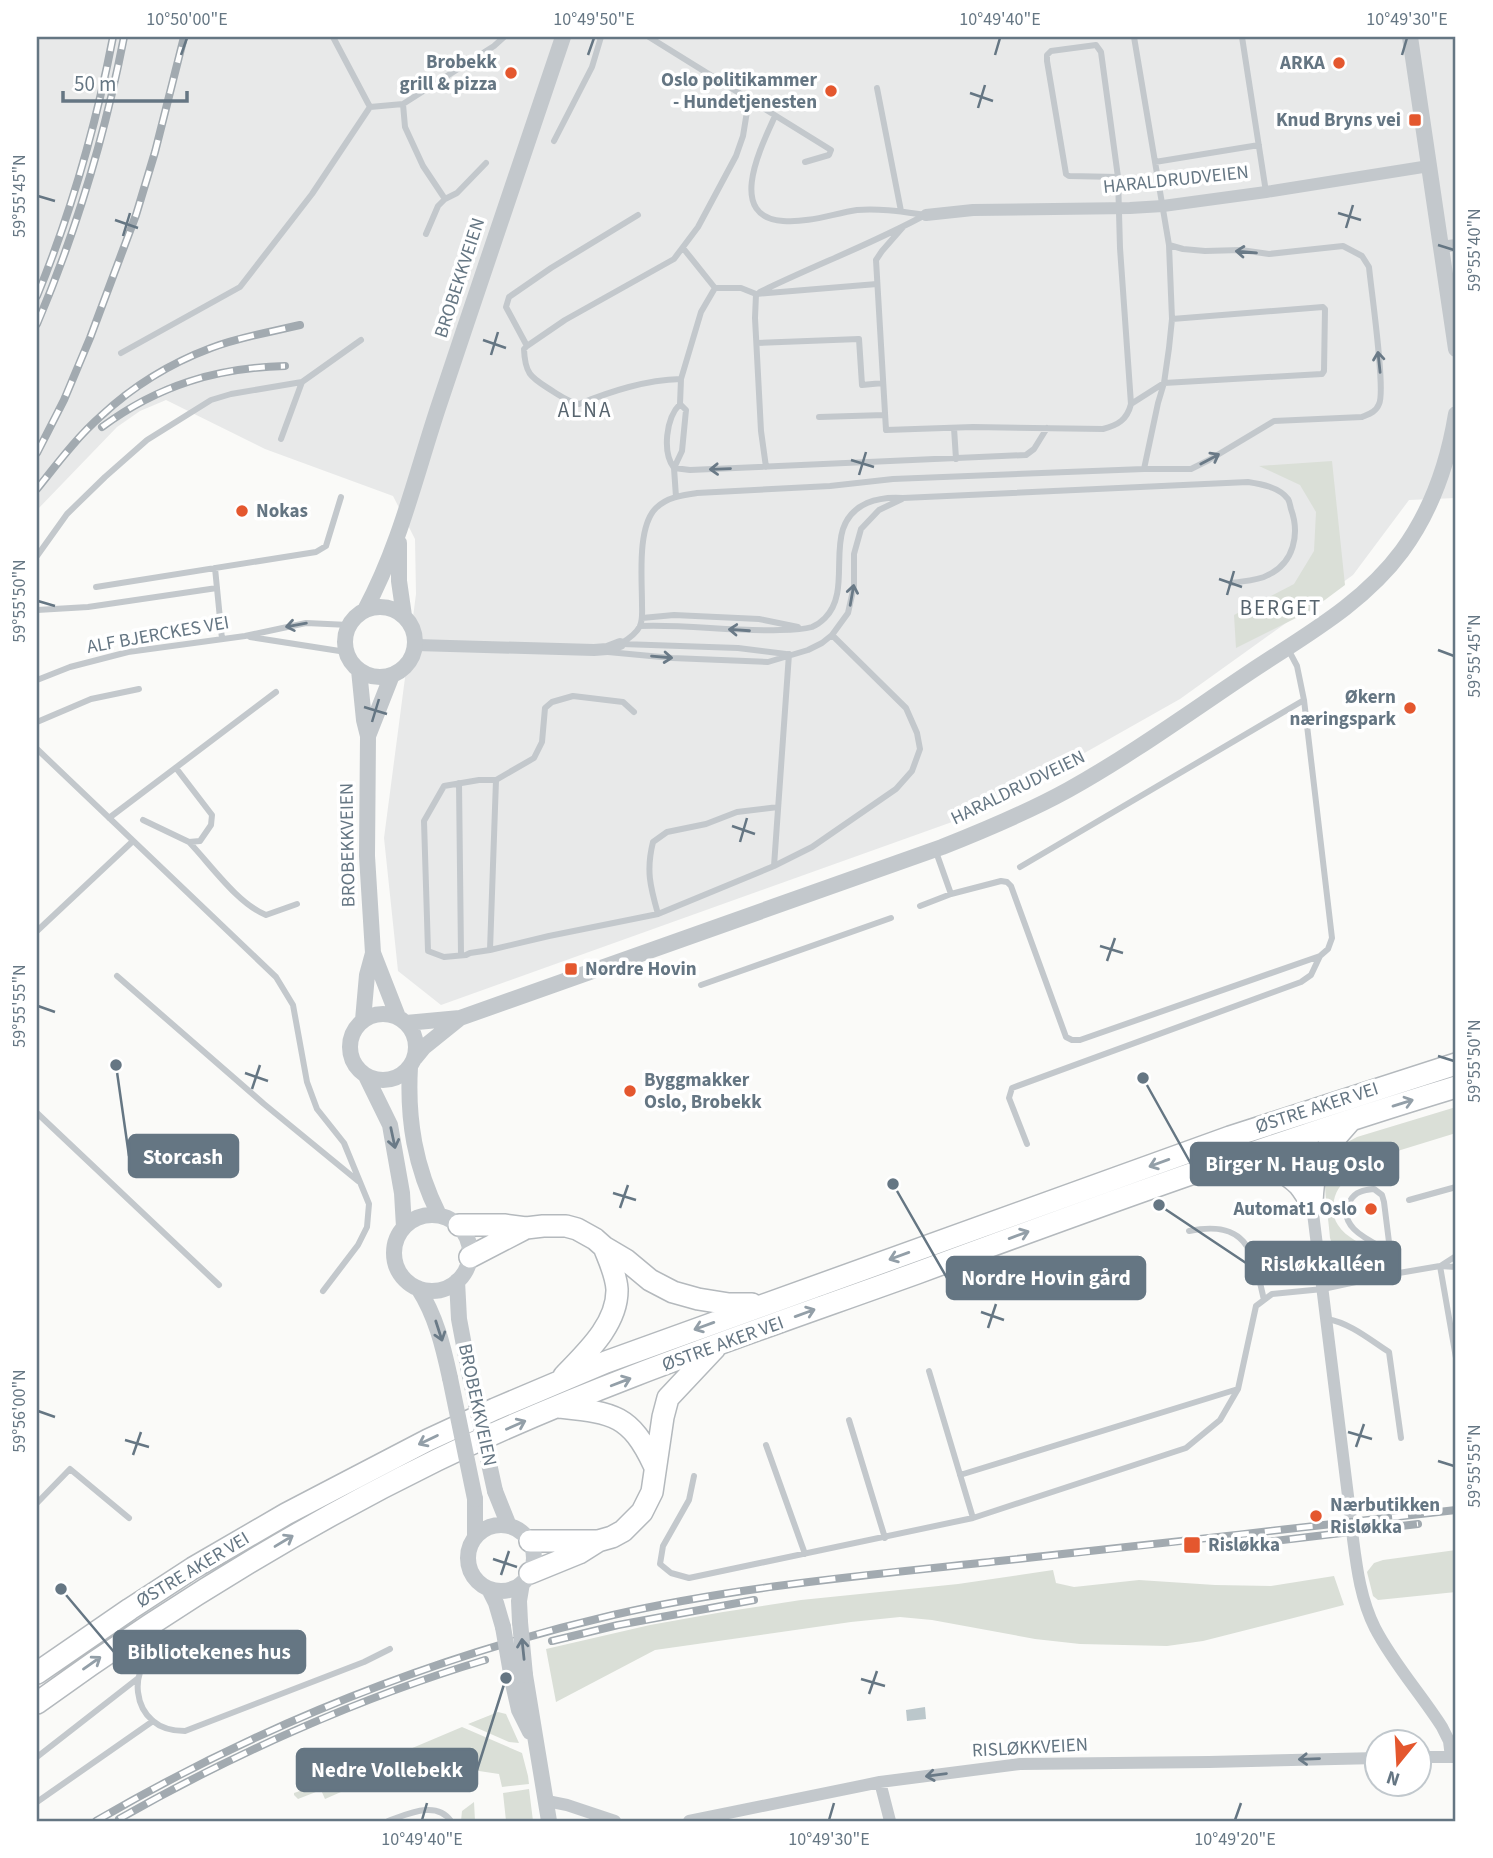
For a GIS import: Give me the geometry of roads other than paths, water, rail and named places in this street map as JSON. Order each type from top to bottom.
[{"type":"highway","name":"ØSTRE AKER VEI","points":[[37,1674],[172,1581],[286,1514],[428,1440],[557,1382],[1230,1137],[1456,1064]]},
{"type":"highway","name":"ØSTRE AKER VEI","points":[[37,1703],[148,1625],[305,1529],[438,1460],[557,1406],[718,1345],[1242,1156],[1456,1087]]},
{"type":"highway","points":[[1312,1205],[1312,1181],[1318,1162],[1350,1120]]},
{"type":"highway","points":[[1242,1156],[1272,1166],[1287,1176],[1299,1186],[1312,1205]]},
{"type":"highway","points":[[459,1226],[566,1226],[585,1233],[662,1287],[686,1296],[729,1304],[768,1303]]},
{"type":"highway","points":[[470,1257],[526,1228]]},
{"type":"highway","points":[[557,1382],[596,1341],[613,1312],[617,1289],[604,1247]]},
{"type":"highway","points":[[530,1541],[598,1541],[623,1531],[642,1512],[652,1492],[654,1465],[668,1398],[718,1345]]},
{"type":"highway","points":[[557,1406],[614,1417],[628,1424],[643,1443],[654,1465]]},
{"type":"highway","points":[[526,1578],[598,1541]]},
{"type":"street","name":"BROBEKKVEIEN","points":[[365,610],[385,570],[399,533],[430,432],[563,37]]},
{"type":"street","points":[[1410,37],[1429,166],[1449,246],[1456,349]]},
{"type":"street","name":"HARALDRUDVEIEN","points":[[926,215],[973,209],[1163,206],[1429,166]]},
{"type":"street","name":"HARALDRUDVEIEN","points":[[402,1020],[460,1018],[935,849],[1013,818],[1069,790],[1287,648],[1369,588],[1403,550],[1430,506],[1441,478],[1456,414]]},
{"type":"street","name":"BROBEKKVEIEN","points":[[399,533],[399,581],[404,616]]},
{"type":"street","points":[[379,606],[393,608],[404,616],[411,624],[416,645],[408,664],[401,671],[375,677],[353,665],[346,652],[345,638],[349,625],[356,616],[379,606]]},
{"type":"street","points":[[416,645],[594,650],[620,644]]},
{"type":"street","name":"BROBEKKVEIEN","points":[[359,670],[368,736],[367,856],[373,953],[363,1020]]},
{"type":"street","name":"BROBEKKVEIEN","points":[[368,736],[392,675]]},
{"type":"street","name":"BROBEKKVEIEN","points":[[373,953],[402,1020]]},
{"type":"street","points":[[404,1227],[402,1193],[390,1125],[366,1076],[355,1064],[350,1049],[353,1033],[363,1020],[371,1016],[389,1014],[402,1020],[412,1030],[416,1039],[409,1106],[414,1144],[423,1177],[439,1215]]},
{"type":"street","name":"HARALDRUDVEIEN","points":[[412,1062],[425,1047],[460,1018]]},
{"type":"street","points":[[366,1076],[390,1080],[398,1077],[412,1062]]},
{"type":"street","points":[[1312,1205],[1350,1512]]},
{"type":"street","points":[[431,1214],[446,1217],[459,1226],[468,1240],[470,1257],[466,1270],[457,1281],[435,1291],[418,1288],[402,1276],[394,1256],[394,1246],[404,1227],[416,1218],[431,1214]]},
{"type":"street","name":"BROBEKKVEIEN","points":[[457,1281],[459,1319],[469,1372],[495,1491],[509,1526]]},
{"type":"street","name":"BROBEKKVEIEN","points":[[418,1288],[429,1304],[443,1342],[475,1499],[475,1536]]},
{"type":"street","points":[[526,1578],[510,1590],[496,1591],[477,1581],[469,1567],[468,1551],[475,1536],[490,1526],[509,1526],[521,1531],[530,1541],[534,1554],[519,1601],[519,1710],[535,1741],[549,1821]]},
{"type":"street","points":[[1353,1539],[1359,1579],[1375,1629],[1442,1727],[1454,1757],[1434,1757]]},
{"type":"street","points":[[489,1589],[496,1603],[518,1677]]},
{"type":"street","name":"RISLØKKVEIEN","points":[[689,1821],[880,1782],[1020,1763],[1364,1758]]},
{"type":"street","points":[[880,1782],[890,1821]]},
{"type":"street","points":[[547,1801],[615,1821]]},
{"type":"lane","points":[[333,37],[370,107]]},
{"type":"lane","points":[[370,107],[403,104],[504,37]]},
{"type":"lane","points":[[554,141],[592,67],[601,37]]},
{"type":"lane","points":[[649,37],[831,150],[829,155],[805,162]]},
{"type":"lane","points":[[1134,37],[1169,245],[1172,318],[1164,383],[1144,469]]},
{"type":"lane","points":[[1242,37],[1266,192]]},
{"type":"lane","points":[[903,227],[876,260],[886,430],[1114,427],[1124,420],[1130,404],[1118,177],[1100,48],[1096,45],[1051,51],[1047,55],[1047,61],[1066,174],[1118,177]]},
{"type":"lane","points":[[877,88],[901,211]]},
{"type":"lane","points":[[681,379],[645,382],[579,404],[560,397],[532,378],[524,353],[527,346],[565,320],[674,259],[698,227],[736,156],[743,136],[749,99]]},
{"type":"lane","points":[[403,104],[405,127],[423,166],[445,200]]},
{"type":"lane","points":[[121,353],[240,287],[312,194],[370,107]]},
{"type":"lane","points":[[775,116],[759,151],[750,190],[756,209],[766,218],[783,221],[820,218],[857,210],[901,211],[926,215]]},
{"type":"lane","points":[[1155,162],[1259,145]]},
{"type":"lane","points":[[426,234],[438,206],[457,193],[486,163]]},
{"type":"lane","points":[[527,346],[506,307],[509,297],[638,215]]},
{"type":"lane","points":[[756,294],[926,215]]},
{"type":"lane","points":[[620,644],[628,640],[640,626],[642,618],[642,546],[649,518],[656,508],[676,497],[697,493],[830,486],[893,479],[1191,469],[1274,421],[1362,417],[1372,413],[1380,403],[1381,383],[1369,267],[1362,256],[1343,246],[1269,254],[1241,250],[1183,249],[1169,245]]},
{"type":"lane","points":[[683,248],[715,288]]},
{"type":"lane","points":[[715,288],[741,288],[756,294],[877,284]]},
{"type":"lane","points":[[715,288],[701,312],[681,379],[680,404],[673,411],[667,450],[668,460],[674,468],[690,470],[1026,455],[1034,449],[1047,428]]},
{"type":"lane","points":[[756,294],[761,431],[766,467]]},
{"type":"lane","points":[[1130,404],[1164,383],[1322,374],[1325,368],[1323,307],[1172,318]]},
{"type":"lane","points":[[757,343],[859,339],[862,385],[883,383]]},
{"type":"lane","points":[[37,556],[67,514],[147,440],[211,400],[302,382],[361,340]]},
{"type":"lane","points":[[281,439],[302,382]]},
{"type":"lane","points":[[676,497],[674,468],[682,451],[686,422],[686,411],[680,404]]},
{"type":"lane","points":[[819,417],[885,415]]},
{"type":"lane","points":[[954,428],[956,459]]},
{"type":"lane","points":[[640,626],[759,631],[814,627],[833,608],[838,583],[839,546],[844,526],[854,512],[864,505],[891,497],[1248,482],[1269,486],[1288,498],[1296,523],[1290,555],[1280,567],[1267,576],[1231,583]]},
{"type":"lane","points":[[96,587],[317,552],[326,546],[341,497]]},
{"type":"lane","points":[[594,650],[672,658],[768,662],[808,650],[832,635],[848,612],[861,529],[879,510],[903,498]]},
{"type":"lane","points":[[215,568],[222,639]]},
{"type":"lane","points":[[37,610],[88,607],[217,588]]},
{"type":"lane","points":[[642,618],[674,615],[759,619],[807,628]]},
{"type":"lane","name":"ALF BJERCKES VEI","points":[[37,680],[70,667],[128,652],[245,636],[306,623],[349,625]]},
{"type":"lane","points":[[634,712],[623,702],[573,696],[552,702],[545,708],[542,742],[534,758],[496,780],[444,786],[424,821],[428,951],[444,957],[461,955],[658,914],[774,866],[812,847],[896,789],[912,771],[920,749],[917,733],[906,708],[832,635]]},
{"type":"lane","name":"ALF BJERCKES VEI","points":[[245,636],[346,652]]},
{"type":"lane","points":[[620,644],[738,648],[789,654]]},
{"type":"lane","points":[[1027,1144],[1009,1098],[1012,1088],[1301,982],[1311,975],[1328,948],[1332,938],[1304,701],[1297,666],[1287,648]]},
{"type":"lane","points":[[774,866],[789,654]]},
{"type":"lane","points":[[37,722],[91,699],[139,689]]},
{"type":"lane","points":[[109,818],[276,692]]},
{"type":"lane","points":[[1020,867],[1304,701]]},
{"type":"lane","points":[[37,749],[276,977],[293,1005],[307,1082],[317,1109],[344,1143],[369,1204],[367,1227],[358,1245],[323,1291]]},
{"type":"lane","points":[[176,768],[212,815],[211,825],[200,841],[189,842]]},
{"type":"lane","points":[[490,950],[496,780]]},
{"type":"lane","points":[[459,783],[461,955]]},
{"type":"lane","points":[[658,914],[648,861],[653,842],[667,832],[706,824],[737,812],[778,807]]},
{"type":"lane","points":[[143,820],[189,842],[253,909],[266,915],[297,904]]},
{"type":"lane","points":[[37,931],[133,841]]},
{"type":"lane","points":[[935,849],[951,894]]},
{"type":"lane","points":[[920,906],[951,894],[1001,881],[1007,882],[1011,886],[1066,1037],[1072,1040],[1080,1040],[1320,957]]},
{"type":"lane","points":[[701,985],[891,918]]},
{"type":"lane","points":[[117,976],[264,1104],[360,1182]]},
{"type":"lane","points":[[37,1113],[219,1285]]},
{"type":"lane","points":[[1409,1200],[1456,1187]]},
{"type":"lane","points":[[1389,1251],[1362,1236],[1347,1220],[1348,1205],[1358,1192],[1374,1189],[1382,1195],[1393,1274]]},
{"type":"lane","points":[[1189,1231],[1218,1227],[1233,1233],[1247,1245],[1256,1264],[1264,1300]]},
{"type":"lane","points":[[1440,1266],[1456,1256]]},
{"type":"lane","points":[[1440,1266],[1453,1324],[1456,1358]]},
{"type":"lane","points":[[694,1476],[689,1500],[663,1546],[660,1564],[671,1573],[689,1578],[973,1518],[1186,1448],[1220,1420],[1238,1389],[1256,1306],[1272,1294],[1323,1289],[1440,1266],[1456,1267]]},
{"type":"lane","points":[[1446,1300],[1456,1302]]},
{"type":"lane","points":[[1327,1319],[1340,1321],[1389,1352],[1401,1438]]},
{"type":"lane","points":[[929,1371],[973,1518]]},
{"type":"lane","points":[[960,1475],[1238,1389]]},
{"type":"lane","points":[[849,1419],[885,1538]]},
{"type":"lane","points":[[766,1445],[805,1554]]},
{"type":"lane","points":[[37,1503],[70,1469],[129,1518]]},
{"type":"lane","points":[[37,1757],[137,1679],[149,1659],[182,1644]]},
{"type":"lane","points":[[137,1679],[140,1704],[153,1721],[167,1729],[185,1731],[364,1662],[390,1649]]},
{"type":"lane","points":[[37,1802],[153,1721]]},
{"type":"lane","points":[[388,1821],[423,1809],[443,1813],[451,1821]]},
{"type":"tunnel","points":[[1350,1512],[1353,1539]]},
{"type":"railway","points":[[37,296],[61,233],[81,168],[113,37]]},
{"type":"railway","points":[[37,324],[88,183],[124,37]]},
{"type":"railway","points":[[37,453],[64,400],[90,338],[136,215],[184,37]]},
{"type":"railway","points":[[37,489],[92,424],[153,376],[222,344],[300,325]]},
{"type":"railway","points":[[102,427],[145,400],[189,382],[235,370],[285,366]]},
{"type":"railway","points":[[96,1821],[219,1755],[347,1698],[478,1652],[613,1615],[709,1596],[805,1582],[1456,1510]]},
{"type":"railway","points":[[1258,1543],[1418,1524]]},
{"type":"railway","points":[[552,1641],[618,1625],[754,1600]]},
{"type":"railway","points":[[119,1819],[206,1772],[298,1729],[391,1691],[485,1660]]},
{"type":"place","name":"ARKA","points":[[1339,63]]},
{"type":"place","name":"Brobekk grill & pizza","points":[[511,73]]},
{"type":"place","name":"Oslo politikammer - Hundetjenesten","points":[[831,91]]},
{"type":"place","name":"Knud Bryns vei","points":[[1415,120]]},
{"type":"place","name":"Nokas","points":[[242,511]]},
{"type":"place","name":"Økern næringspark","points":[[1410,708]]},
{"type":"place","name":"Nordre Hovin","points":[[571,969]]},
{"type":"place","name":"Storcash","points":[[116,1065]]},
{"type":"place","name":"Birger N. Haug Oslo","points":[[1143,1078]]},
{"type":"place","name":"Byggmakker Oslo, Brobekk","points":[[630,1091]]},
{"type":"place","name":"Nordre Hovin gård","points":[[893,1184]]},
{"type":"place","name":"Risløkkalléen","points":[[1159,1205]]},
{"type":"place","name":"Automat1 Oslo","points":[[1371,1209]]},
{"type":"place","name":"Nærbutikken Risløkka","points":[[1316,1516]]},
{"type":"place","name":"Risløkka","points":[[1192,1545]]},
{"type":"place","name":"Bibliotekenes hus","points":[[61,1589]]},
{"type":"place","name":"Nedre Vollebekk","points":[[506,1678]]},
{"type":"district","name":"ALNA","points":[[585,410]]},
{"type":"district","name":"BERGET","points":[[1281,608]]}]
